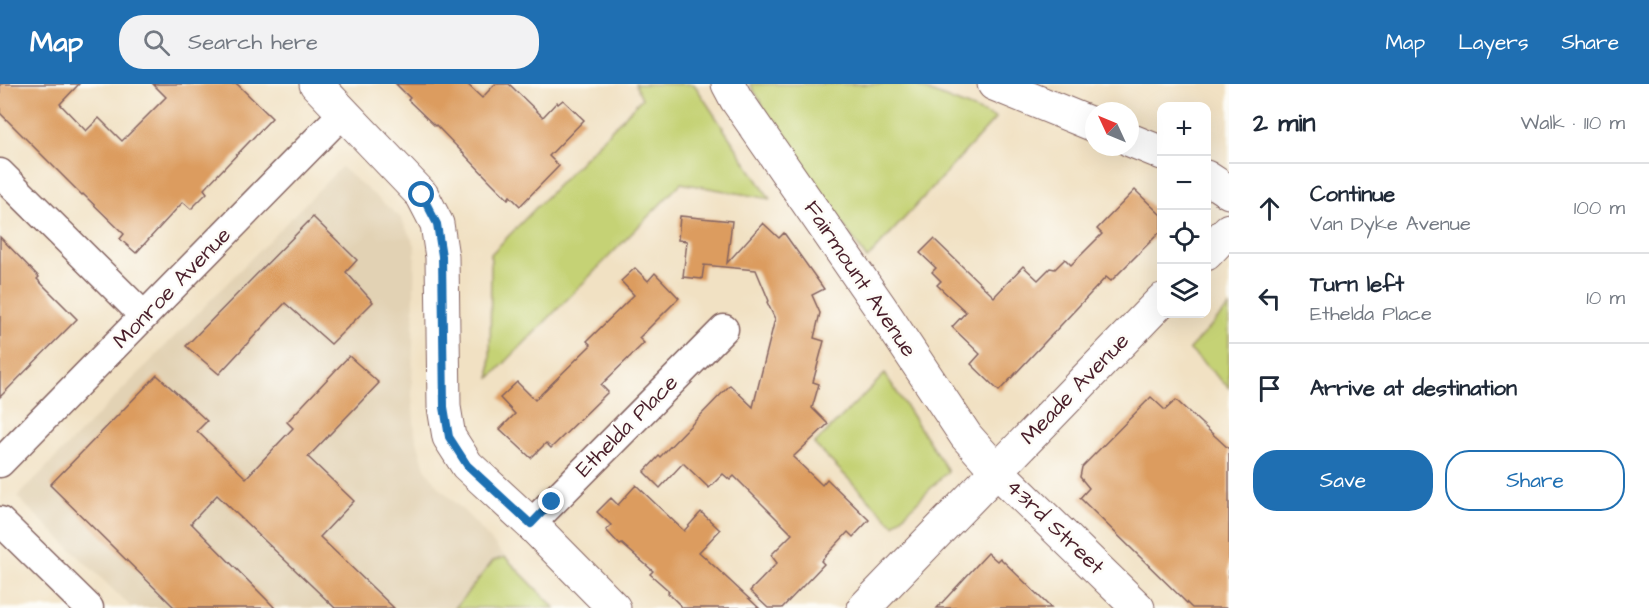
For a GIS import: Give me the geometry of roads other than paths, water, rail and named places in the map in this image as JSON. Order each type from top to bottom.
[{"type":"main road","points":[[316,84],[422,195],[437,224],[442,256],[444,407],[449,437],[467,465],[531,524],[614,608]]},
{"type":"main road","name":"Fairmount Avenue","points":[[728,84],[966,436],[997,471]]},
{"type":"main road","points":[[994,84],[1085,121]]},
{"type":"main road","points":[[1139,144],[1157,151]]},
{"type":"main road","points":[[1211,180],[1229,192]]},
{"type":"main road","points":[[1211,249],[1229,230]]},
{"type":"main road","name":"Meade Avenue","points":[[864,608],[1157,304]]},
{"type":"main road","name":"43rd Street","points":[[997,471],[1138,608]]},
{"type":"street","name":"Monroe Avenue","points":[[0,463],[343,113]]},
{"type":"street","points":[[0,173],[144,316]]},
{"type":"street","name":"Ethelda Place","points":[[531,524],[724,329]]},
{"type":"street","points":[[0,521],[89,608]]}]
